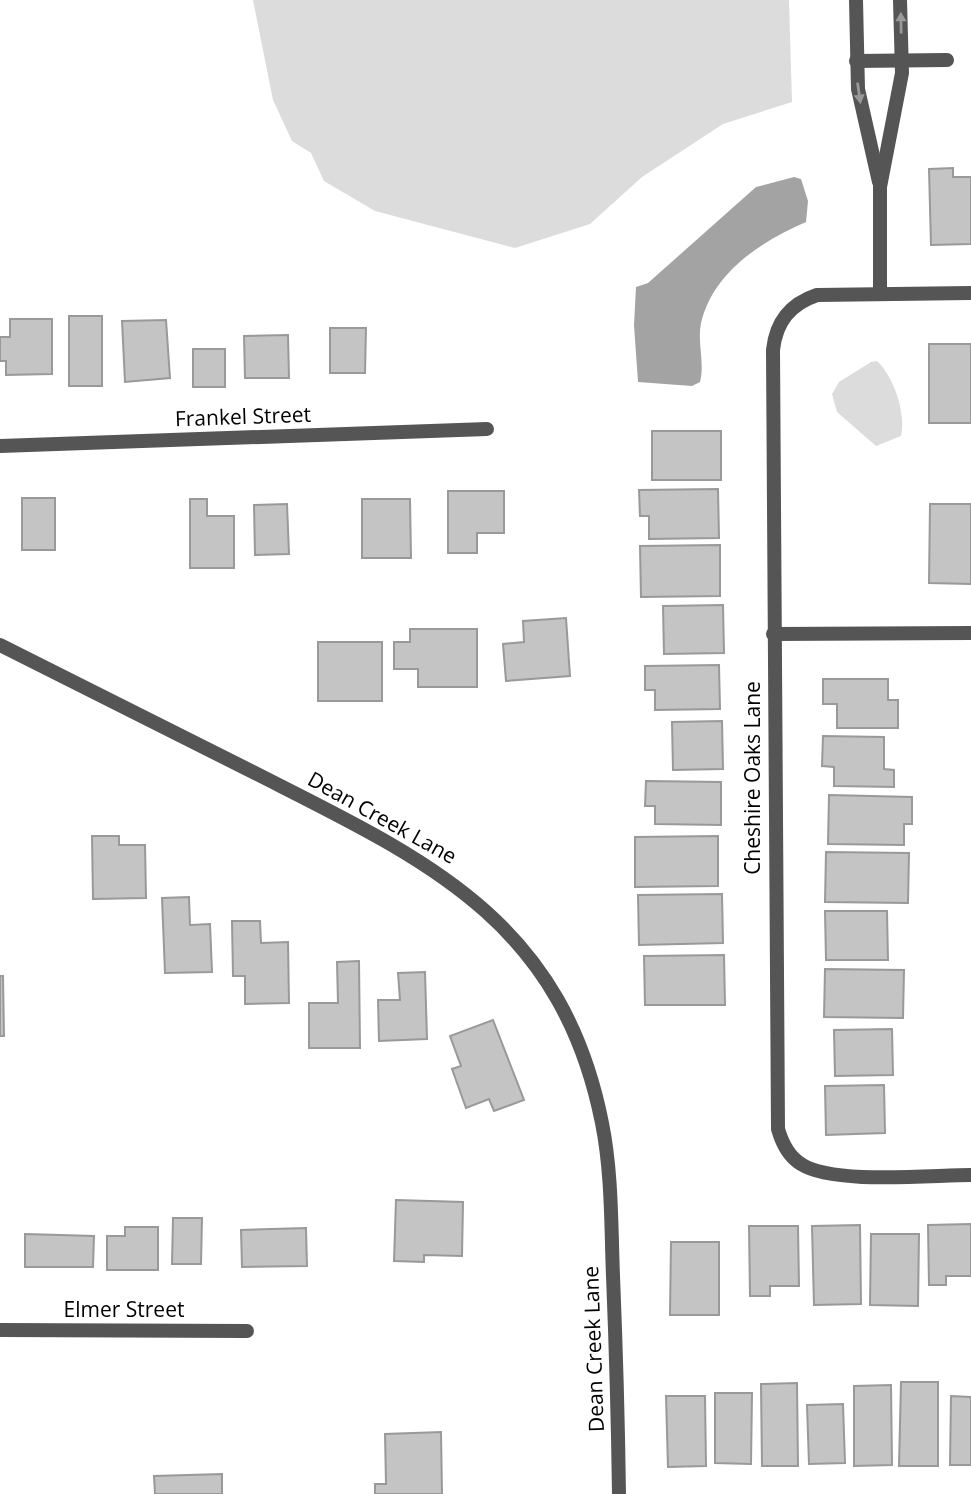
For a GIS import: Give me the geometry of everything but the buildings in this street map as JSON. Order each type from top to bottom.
[{"type":"street","points":[[856,0],[856,61],[862,108],[880,187]]},
{"type":"street","points":[[880,294],[880,187],[898,101],[901,60],[900,0]]},
{"type":"street","points":[[856,61],[947,60]]},
{"type":"street","name":"Cheshire Oaks Lane","points":[[971,293],[826,294],[808,298],[792,308],[778,326],[773,350],[776,1119],[780,1139],[800,1164],[823,1174],[971,1175]]},
{"type":"street","name":"Frankel Street","points":[[0,446],[487,429]]},
{"type":"street","points":[[774,634],[971,634]]},
{"type":"street","name":"Dean Creek Lane","points":[[0,645],[416,858],[480,903],[532,962],[573,1032],[591,1081],[602,1126],[610,1196],[620,1494]]},
{"type":"street","name":"Elmer Street","points":[[0,1330],[247,1331]]},
{"type":"shaded area","points":[[253,0],[789,0],[792,102],[723,124],[642,177],[590,224],[515,248],[375,211],[324,181],[311,153],[292,141],[273,100]]},
{"type":"shaded area","points":[[794,177],[801,179],[808,201],[806,222],[741,260],[716,288],[701,323],[700,382],[692,386],[638,382],[634,325],[636,287],[648,283],[756,187]]},
{"type":"shaded area","points":[[877,361],[889,376],[902,417],[901,436],[876,446],[837,412],[832,394],[839,382]]}]
